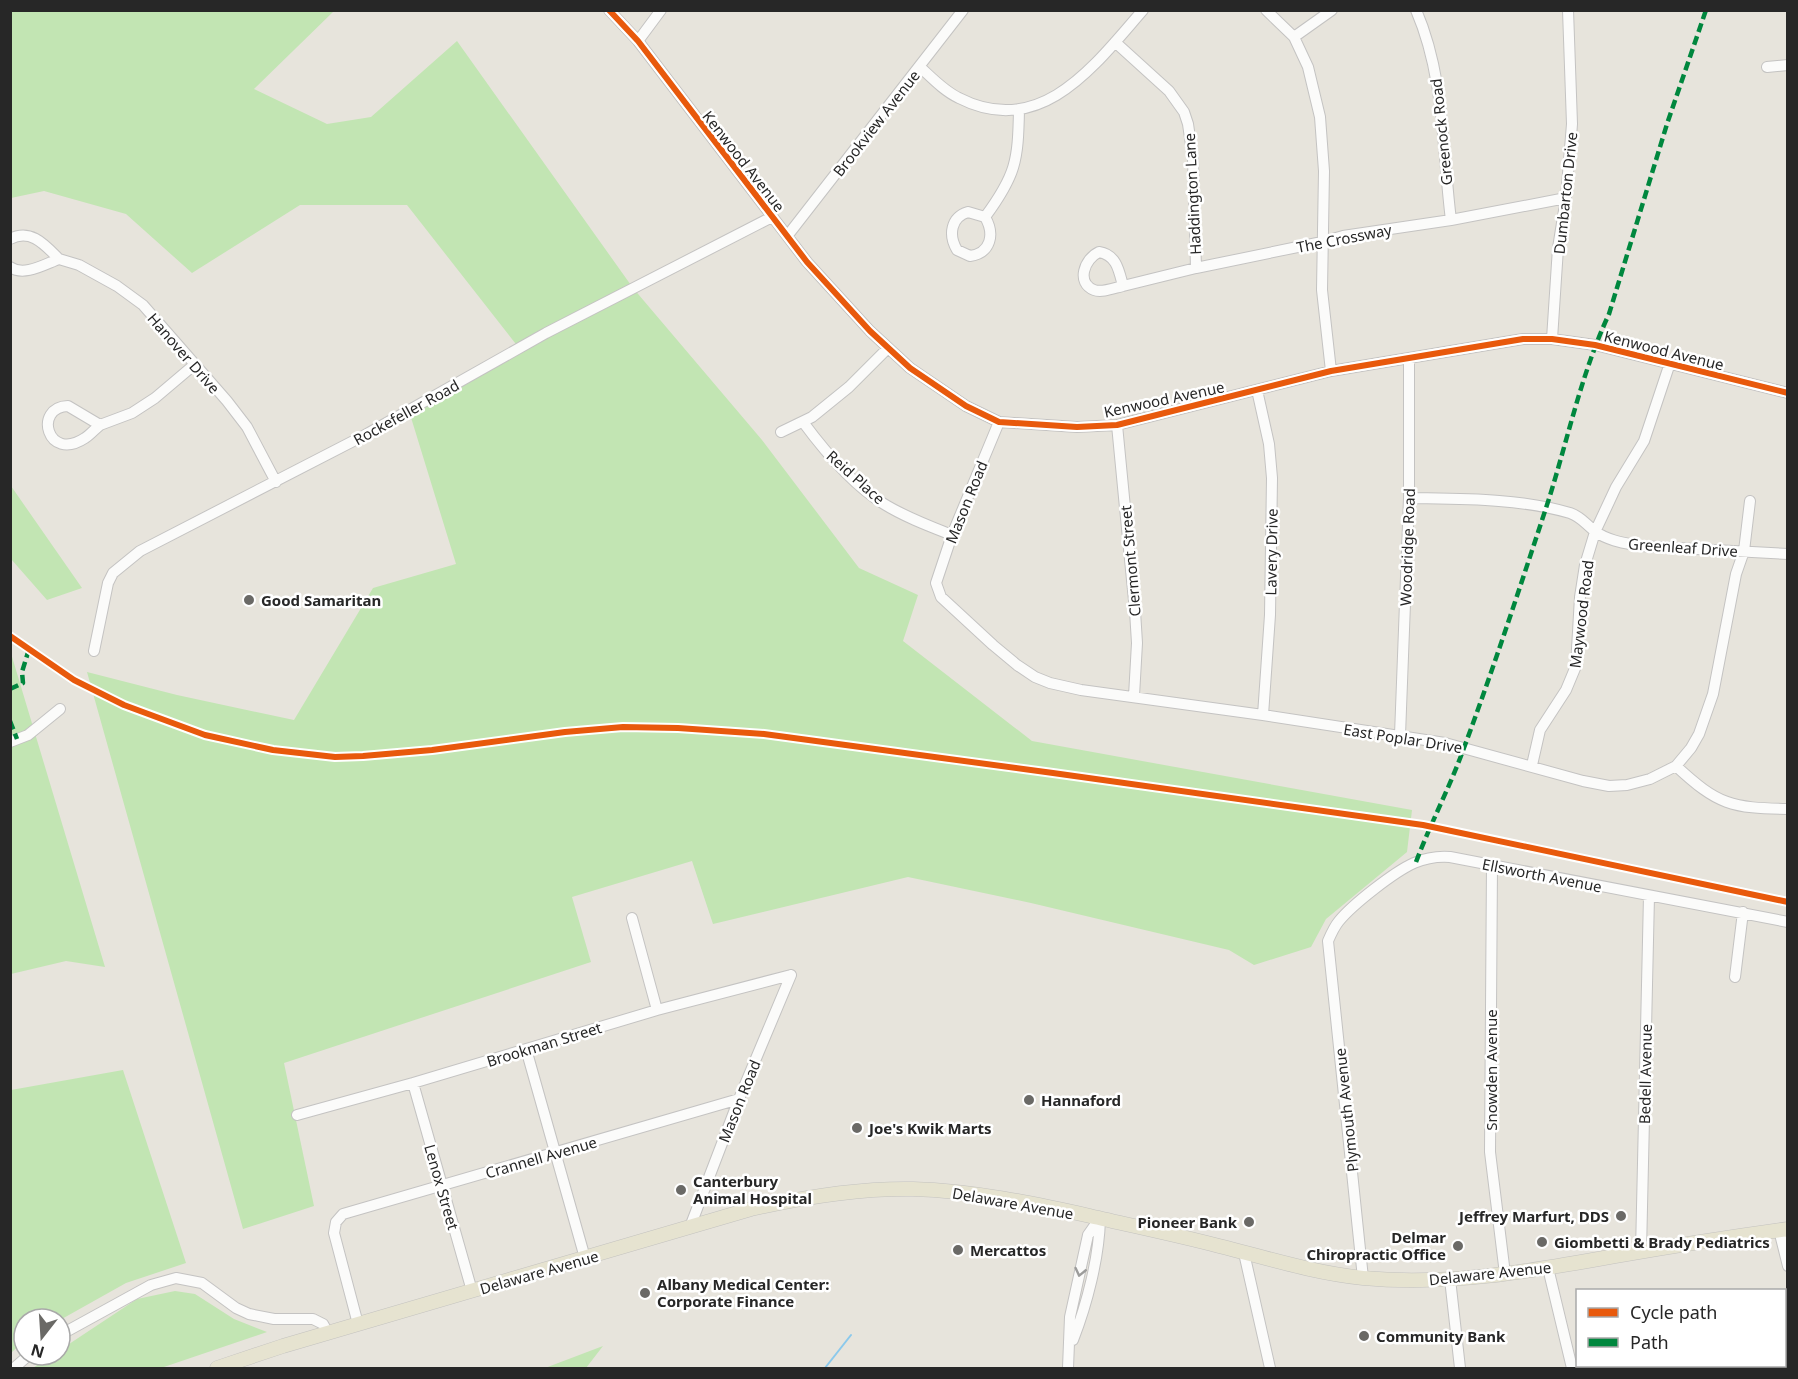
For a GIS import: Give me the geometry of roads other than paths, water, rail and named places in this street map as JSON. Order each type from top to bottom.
[{"type":"main road","name":"Delaware Avenue","points":[[216,1368],[751,1209],[796,1199],[839,1194],[910,1189],[984,1195],[1100,1218],[1303,1268],[1363,1278],[1450,1279],[1505,1274],[1783,1229]]},
{"type":"street","name":"Kenwood Avenue","points":[[609,10],[638,41],[807,262],[888,348],[910,368],[966,406],[999,422],[1077,427],[1117,425],[1331,371],[1495,343],[1552,339],[1595,345],[1788,393]]},
{"type":"street","points":[[638,41],[662,10]]},
{"type":"street","name":"Brookview Avenue","points":[[788,235],[963,10]]},
{"type":"street","points":[[920,67],[958,98],[982,107],[1019,110],[1036,106],[1055,98],[1078,79],[1143,10]]},
{"type":"street","points":[[1266,10],[1294,37],[1308,68],[1318,106],[1323,138],[1322,290],[1331,371]]},
{"type":"street","points":[[1294,37],[1332,10]]},
{"type":"street","name":"Greenock Road","points":[[1416,10],[1430,49],[1437,83],[1442,114],[1451,220]]},
{"type":"street","name":"Dumbarton Drive","points":[[1552,339],[1558,248],[1566,198],[1572,124],[1568,10]]},
{"type":"street","name":"Haddington Lane","points":[[1115,42],[1170,91],[1184,112],[1193,159],[1196,268]]},
{"type":"street","points":[[1767,67],[1788,65]]},
{"type":"street","points":[[985,217],[1003,192],[1012,173],[1018,148],[1019,110]]},
{"type":"street","name":"The Crossway","points":[[1123,286],[1351,234],[1451,220],[1566,198]]},
{"type":"street","points":[[968,212],[985,217],[991,234],[986,248],[970,256],[957,250],[952,235],[957,218],[968,212]]},
{"type":"street","name":"Rockefeller Road","points":[[94,651],[106,590],[113,573],[140,551],[417,407],[546,333],[772,217]]},
{"type":"street","name":"Hanover Drive","points":[[10,239],[28,234],[46,246],[59,259],[88,270],[117,286],[143,305],[247,427],[276,482]]},
{"type":"street","points":[[10,267],[16,271],[30,270],[59,259]]},
{"type":"street","points":[[782,432],[812,417],[849,387],[888,348]]},
{"type":"street","name":"Woodridge Road","points":[[1400,735],[1409,498],[1409,359]]},
{"type":"street","name":"Maywood Road","points":[[1532,765],[1540,730],[1566,690],[1576,666],[1583,576],[1595,532],[1616,487],[1644,441],[1670,363]]},
{"type":"street","points":[[100,425],[68,406],[64,406],[56,408],[47,427],[50,436],[56,442],[66,443],[85,438],[100,425],[132,413],[155,398],[194,365]]},
{"type":"street","name":"Lavery Drive","points":[[1257,390],[1269,444],[1272,477],[1270,615],[1263,715]]},
{"type":"street","name":"Reid Place","points":[[803,422],[813,437],[847,473],[881,503],[923,524],[952,535]]},
{"type":"street","name":"Mason Road","points":[[936,584],[952,535],[999,422]]},
{"type":"street","name":"Clermont Street","points":[[1117,425],[1135,611],[1137,643],[1134,696]]},
{"type":"street","name":"Greenleaf Drive","points":[[1409,498],[1457,498],[1548,507],[1573,514],[1584,520],[1595,532],[1618,542],[1640,546],[1788,554]]},
{"type":"street","name":"East Poplar Drive","points":[[936,584],[940,597],[993,645],[1017,665],[1035,677],[1050,683],[1081,690],[1400,735],[1464,747],[1583,781],[1609,786],[1627,785],[1650,779],[1676,766],[1699,734],[1710,705],[1736,574],[1744,551],[1750,501]]},
{"type":"street","points":[[10,742],[28,735],[60,709]]},
{"type":"street","points":[[1676,766],[1698,786],[1723,802],[1749,808],[1788,809]]},
{"type":"street","name":"Ellsworth Avenue","points":[[1328,941],[1339,921],[1393,875],[1414,863],[1436,856],[1788,921]]},
{"type":"street","name":"Snowden Avenue","points":[[1491,865],[1490,1152],[1505,1274]]},
{"type":"street","name":"Bedell Avenue","points":[[1641,1252],[1649,896]]},
{"type":"street","points":[[1735,976],[1743,912]]},
{"type":"street","points":[[632,918],[657,1010]]},
{"type":"street","name":"Plymouth Avenue","points":[[1328,941],[1363,1278]]},
{"type":"street","name":"Mason Road","points":[[690,1227],[739,1099],[791,975]]},
{"type":"street","name":"Brookman Street","points":[[297,1115],[657,1010],[791,975]]},
{"type":"street","points":[[526,1049],[585,1258]]},
{"type":"street","name":"Lenox Street","points":[[413,1083],[472,1291]]},
{"type":"street","name":"Crannell Avenue","points":[[358,1324],[334,1233],[336,1222],[343,1214],[739,1099]]},
{"type":"street","points":[[1068,1368],[1070,1317],[1088,1235],[1100,1218]]},
{"type":"street","points":[[1783,1229],[1788,1266]]},
{"type":"street","points":[[1244,1253],[1270,1368]]},
{"type":"street","points":[[1548,1268],[1572,1368]]},
{"type":"street","points":[[72,1328],[151,1285],[176,1278],[202,1283],[236,1308],[249,1314],[268,1319],[314,1319],[323,1324],[328,1333]]},
{"type":"street","points":[[1450,1279],[1460,1368]]},
{"type":"waterway","points":[[825,1368],[851,1335]]},
{"type":"place","name":"Good Samaritan","points":[[249,600]]},
{"type":"place","name":"Hannaford","points":[[1029,1100]]},
{"type":"place","name":"Joe's Kwik Marts","points":[[857,1128]]},
{"type":"place","name":"Canterbury Animal Hospital","points":[[681,1190]]},
{"type":"place","name":"Jeffrey Marfurt, DDS","points":[[1621,1216]]},
{"type":"place","name":"Pioneer Bank","points":[[1249,1222]]},
{"type":"place","name":"Giombetti & Brady Pediatrics","points":[[1542,1242]]},
{"type":"place","name":"Delmar Chiropractic Office","points":[[1458,1246]]},
{"type":"place","name":"Mercattos","points":[[958,1250]]},
{"type":"place","name":"Albany Medical Center: Corporate Finance","points":[[645,1293]]},
{"type":"place","name":"Community Bank","points":[[1364,1336]]}]
